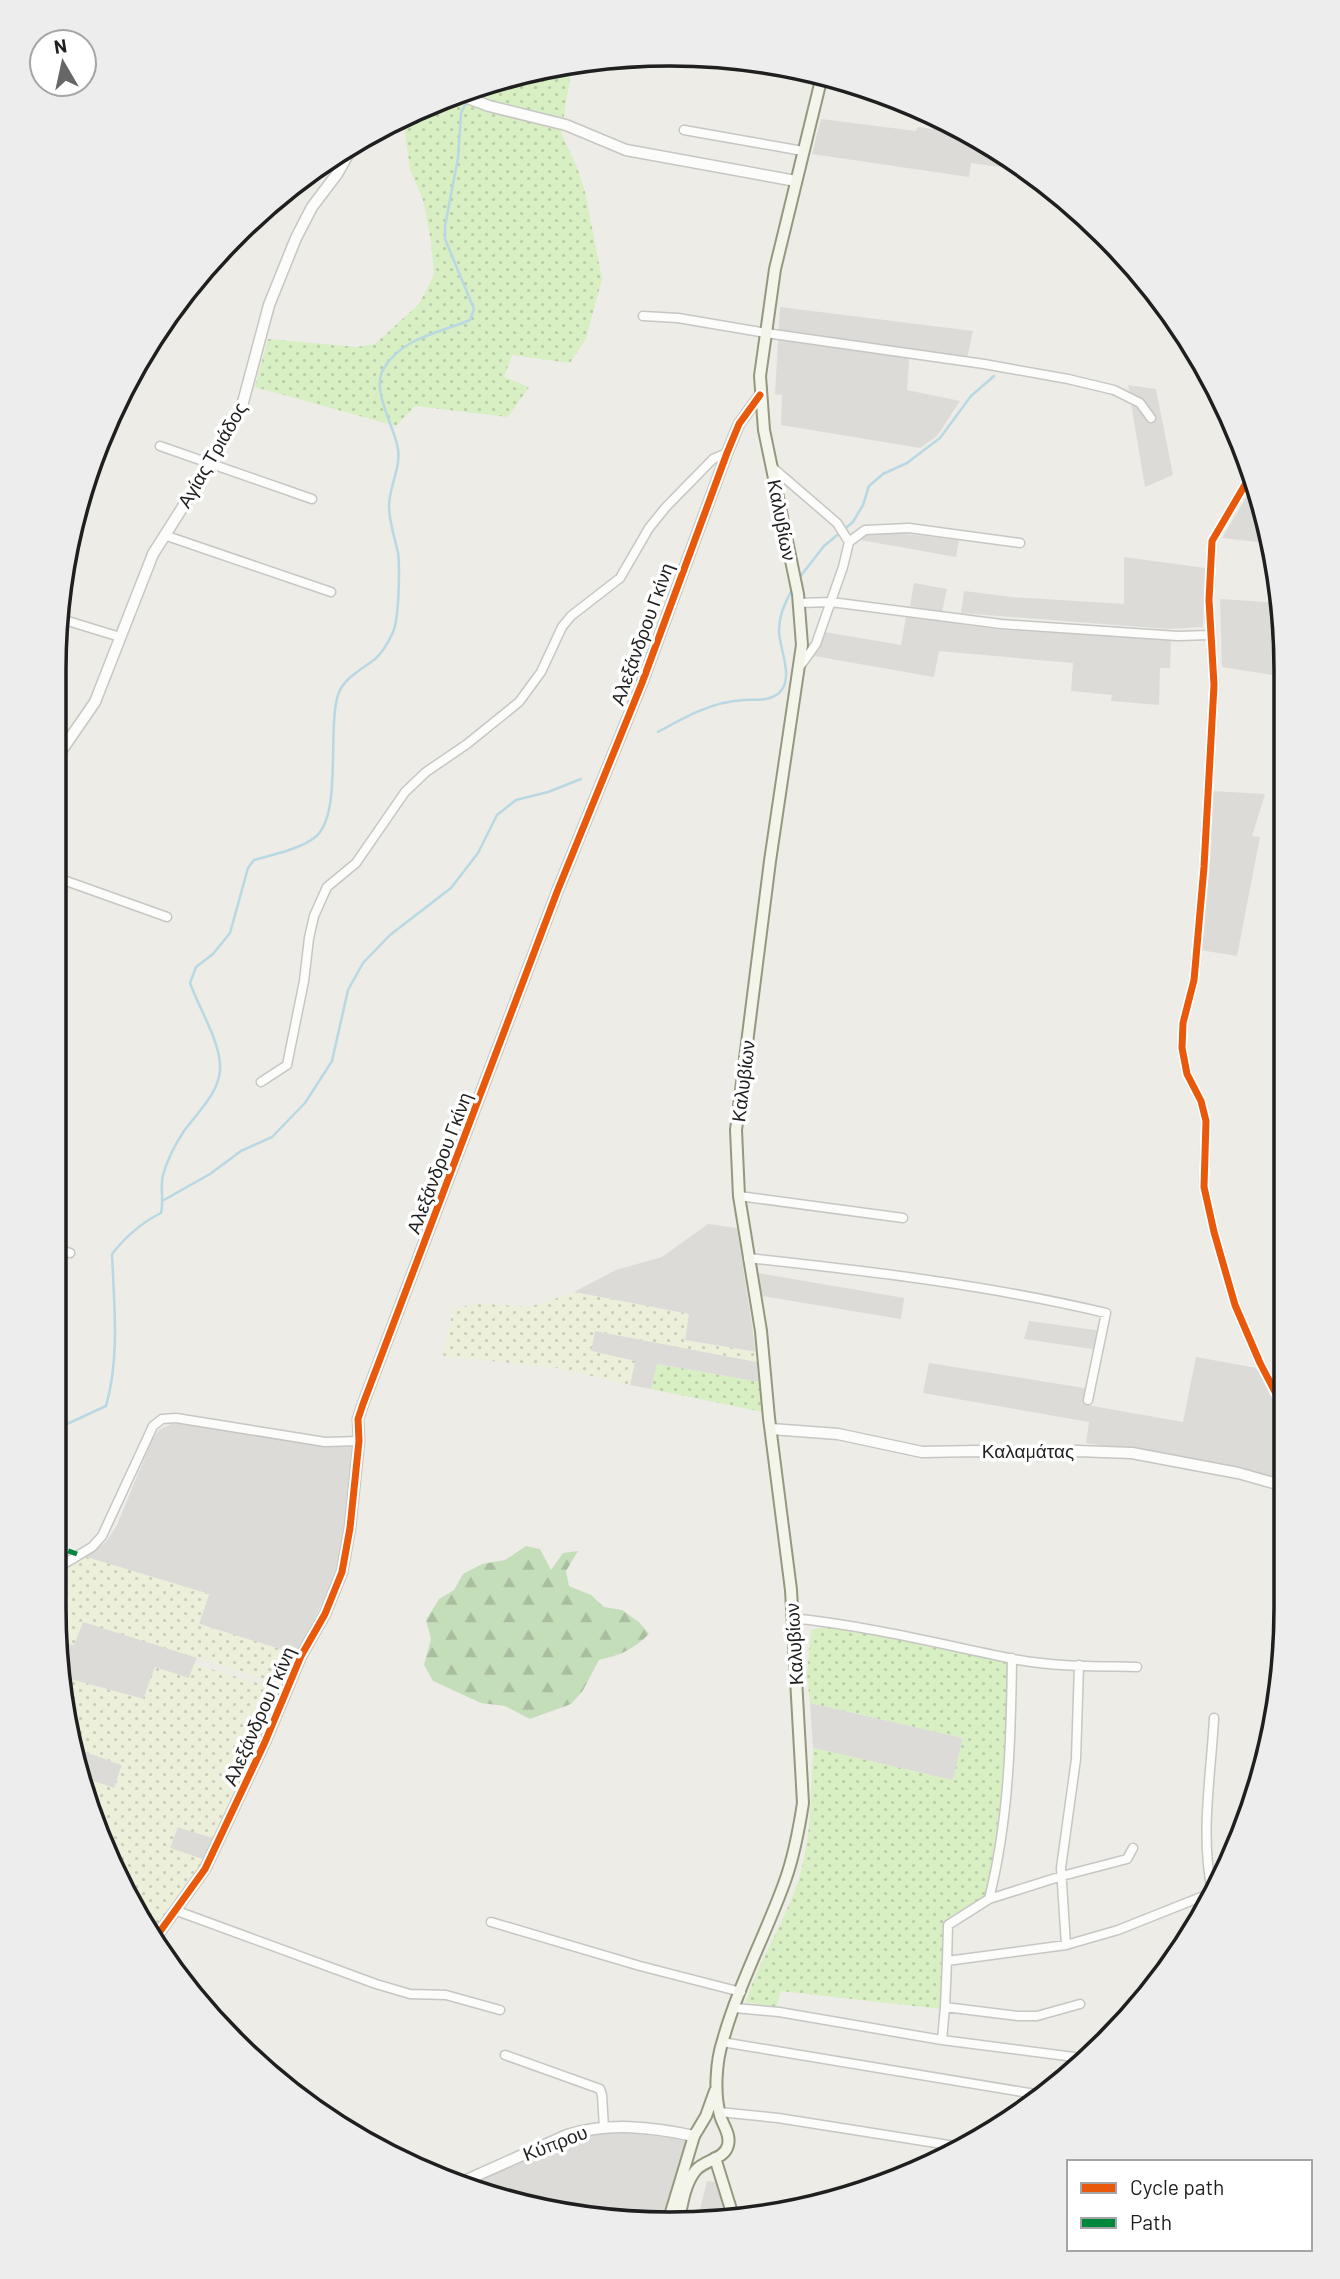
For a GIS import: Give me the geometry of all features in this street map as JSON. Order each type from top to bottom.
[{"type":"main road","name":"Καλυβίων","points":[[726,2130],[719,2112],[718,2082],[722,2042],[786,1879],[803,1802],[792,1618],[761,1331],[739,1196],[736,1130],[770,861],[802,645],[798,599],[764,429],[760,395],[775,269],[820,85]]},
{"type":"main road","name":"Καλυβίων","points":[[671,2212],[695,2136],[706,2116],[718,2082]]},
{"type":"main road","points":[[680,2212],[689,2181],[695,2171],[724,2152],[728,2147],[729,2136],[726,2130],[715,2123],[708,2123],[695,2136],[698,2152],[714,2158]]},
{"type":"main road","points":[[714,2158],[730,2209]]},
{"type":"street","points":[[472,100],[566,125],[626,150],[796,181]]},
{"type":"street","points":[[684,130],[803,151]]},
{"type":"street","name":"Αγίας Τριάδος","points":[[66,745],[85,720],[94,702],[141,580],[164,535],[210,464],[242,405],[269,305],[296,238],[312,207],[343,163]]},
{"type":"street","points":[[643,316],[678,318],[1068,379],[1114,390],[1140,403],[1151,418]]},
{"type":"street","name":"Αλεξάνδρου Γκίνη","points":[[160,1932],[205,1869],[230,1820],[301,1656],[325,1614],[342,1572],[350,1528],[359,1440],[358,1419],[363,1404],[557,892],[642,683],[738,424],[760,395]]},
{"type":"street","points":[[160,446],[312,499]]},
{"type":"street","points":[[261,1082],[288,1065],[309,938],[314,916],[327,887],[356,863],[405,792],[426,772],[467,744],[519,702],[541,672],[571,615],[620,578],[649,528],[666,507],[713,459],[727,453]]},
{"type":"street","points":[[772,467],[836,523],[848,539],[844,567],[816,645],[801,665]]},
{"type":"street","points":[[1244,486],[1212,541],[1209,635],[1213,685],[1205,855],[1194,980],[1184,1023],[1182,1048],[1187,1074],[1201,1101],[1206,1121],[1204,1187],[1214,1232],[1235,1305],[1274,1390]]},
{"type":"street","points":[[848,539],[865,530],[909,528],[1020,543]]},
{"type":"street","points":[[164,535],[331,592]]},
{"type":"street","points":[[798,599],[1001,624],[1209,635]]},
{"type":"street","points":[[69,621],[120,637]]},
{"type":"street","points":[[66,881],[167,917]]},
{"type":"street","points":[[739,1196],[903,1218]]},
{"type":"street","points":[[66,1252],[70,1253]]},
{"type":"street","points":[[748,1258],[939,1281],[1034,1296],[1107,1313],[1088,1400]]},
{"type":"street","points":[[66,1563],[92,1547],[102,1536],[153,1426],[162,1419],[176,1418],[325,1442],[359,1440]]},
{"type":"street","name":"Καλαμάτας","points":[[771,1429],[838,1434],[922,1452],[978,1451],[1041,1455],[1077,1451],[1132,1453],[1238,1473],[1274,1483]]},
{"type":"street","points":[[792,1618],[846,1624],[1012,1658],[1079,1665],[1137,1667]]},
{"type":"street","points":[[989,1899],[998,1857],[1011,1751],[1012,1658]]},
{"type":"street","points":[[1066,1945],[1062,1875],[1076,1759],[1079,1665]]},
{"type":"street","points":[[1209,1879],[1206,1837],[1214,1718]]},
{"type":"street","points":[[942,2040],[948,1925],[989,1899],[1062,1875],[1127,1859],[1133,1848]]},
{"type":"street","points":[[947,1961],[1066,1945],[1118,1930],[1201,1896]]},
{"type":"street","points":[[177,1911],[376,1984],[410,1994],[446,1995],[500,2010]]},
{"type":"street","points":[[491,1922],[640,1966],[741,1992]]},
{"type":"street","points":[[945,2007],[1037,2016],[1080,2004]]},
{"type":"street","points":[[735,2008],[779,2012],[942,2040],[1074,2057]]},
{"type":"street","points":[[722,2042],[1031,2092]]},
{"type":"street","points":[[505,2054],[600,2089],[603,2095],[604,2127]]},
{"type":"street","points":[[719,2112],[778,2118],[947,2145]]},
{"type":"street","name":"Κύπρου","points":[[472,2178],[567,2134],[585,2129],[645,2127],[695,2136]]},
{"type":"shaded area","points":[[821,119],[916,131],[918,127],[938,130],[1005,168],[971,163],[969,177],[812,154]]},
{"type":"shaded area","points":[[780,307],[973,331],[967,358],[910,349],[907,390],[960,401],[937,436],[920,448],[781,425],[782,395],[775,394]]},
{"type":"shaded area","points":[[1128,385],[1156,389],[1173,475],[1145,487]]},
{"type":"shaded area","points":[[1247,496],[1260,542],[1222,538]]},
{"type":"shaded area","points":[[872,533],[959,540],[956,557],[855,539]]},
{"type":"shaded area","points":[[1124,557],[1205,568],[1203,627],[1168,629],[961,613],[964,591],[1124,604]]},
{"type":"shaded area","points":[[914,583],[947,589],[942,612],[910,606]]},
{"type":"shaded area","points":[[1220,599],[1269,602],[1274,675],[1222,667]]},
{"type":"shaded area","points":[[906,617],[1001,630],[1171,639],[1170,668],[1160,668],[1159,705],[1111,701],[1112,695],[1071,691],[1073,663],[939,651],[934,677],[814,656],[825,632],[901,645]]},
{"type":"shaded area","points":[[1212,791],[1265,794],[1252,836],[1260,837],[1237,956],[1200,950],[1211,851]]},
{"type":"shaded area","points":[[708,1224],[737,1228],[756,1352],[685,1340],[688,1314],[574,1292],[616,1270],[662,1257]]},
{"type":"shaded area","points":[[758,1273],[904,1298],[901,1319],[762,1296]]},
{"type":"shaded area","points":[[1029,1321],[1102,1331],[1099,1350],[1024,1339]]},
{"type":"shaded area","points":[[595,1331],[757,1362],[760,1382],[657,1364],[651,1389],[630,1385],[635,1361],[591,1351]]},
{"type":"shaded area","points":[[1196,1357],[1262,1369],[1274,1395],[1274,1477],[1234,1466],[1086,1443],[1089,1422],[923,1393],[929,1363],[1090,1389],[1087,1405],[1183,1422]]},
{"type":"shaded area","points":[[171,1424],[188,1424],[293,1442],[328,1446],[354,1445],[344,1539],[338,1564],[327,1594],[296,1654],[199,1624],[209,1594],[86,1557],[106,1542],[117,1525],[152,1440],[159,1430]]},
{"type":"shaded area","points":[[82,1621],[197,1657],[189,1678],[144,1699],[71,1679],[68,1643],[74,1645]]},
{"type":"shaded area","points":[[810,1703],[963,1738],[953,1780],[813,1748]]},
{"type":"shaded area","points":[[84,1751],[122,1765],[114,1789],[92,1781]]},
{"type":"shaded area","points":[[178,1827],[216,1839],[205,1860],[170,1848]]},
{"type":"shaded area","points":[[625,2133],[687,2139],[665,2212],[631,2211],[552,2201],[478,2181],[583,2135]]},
{"type":"shaded area","points":[[707,2181],[722,2183],[732,2209],[700,2211]]},
{"type":"green space","points":[[570,75],[561,133],[585,192],[602,279],[586,338],[570,363],[512,355],[504,377],[529,387],[508,417],[415,406],[396,426],[255,387],[268,339],[357,347],[375,344],[419,304],[434,275],[423,200],[410,169],[404,128],[476,99],[514,87]]},
{"type":"green space","points":[[574,1292],[689,1314],[685,1340],[756,1352],[757,1362],[595,1331],[591,1351],[635,1361],[630,1385],[557,1368],[443,1356],[453,1309],[478,1303],[524,1307]]},
{"type":"green space","points":[[657,1364],[760,1382],[763,1412],[651,1389]]},
{"type":"green space","points":[[526,1546],[540,1549],[551,1570],[563,1553],[578,1551],[566,1571],[569,1586],[591,1595],[604,1607],[622,1610],[640,1623],[649,1634],[626,1651],[599,1660],[582,1692],[571,1704],[530,1719],[505,1706],[481,1703],[433,1681],[424,1665],[431,1639],[426,1620],[439,1599],[454,1590],[463,1574],[482,1564],[505,1560]]},
{"type":"green space","points":[[86,1557],[209,1594],[199,1624],[296,1654],[283,1685],[83,1622],[74,1645],[68,1643],[66,1567]]},
{"type":"green space","points":[[833,1625],[1009,1659],[999,1808],[987,1897],[946,1920],[941,2009],[781,1991],[776,2007],[746,2002],[791,1901],[802,1867],[809,1823],[813,1748],[953,1780],[963,1738],[810,1703],[807,1675],[811,1630]]},
{"type":"green space","points":[[194,1664],[281,1690],[216,1839],[177,1827],[170,1848],[205,1860],[158,1928],[112,1840],[92,1780],[114,1788],[122,1765],[84,1751],[71,1679],[143,1699],[155,1667],[189,1678]]},
{"type":"waterway","points":[[66,1424],[106,1406],[115,1350],[112,1254],[134,1230],[161,1213],[162,1180],[169,1158],[184,1131],[213,1092],[220,1074],[216,1045],[190,983],[196,967],[213,954],[230,933],[248,868],[254,860],[301,845],[314,838],[323,828],[331,793],[338,695],[349,679],[378,656],[393,632],[398,605],[399,560],[389,506],[398,449],[381,397],[380,377],[384,368],[401,349],[423,337],[470,320],[474,309],[445,239],[458,158],[461,113],[466,103]]},
{"type":"waterway","points":[[799,578],[824,546],[853,522],[863,505],[869,486],[883,474],[907,463],[940,438],[971,396],[994,376]]},
{"type":"waterway","points":[[658,732],[709,707],[731,701],[766,699],[779,693],[786,680],[779,625],[792,590]]},
{"type":"waterway","points":[[164,1200],[210,1174],[241,1151],[272,1137],[305,1103],[332,1061],[348,990],[363,963],[390,935],[451,888],[478,853],[497,815],[516,800],[548,792],[581,779]]},
{"type":"marked path","points":[[66,1550],[77,1554]]},
{"type":"cycle path","points":[[160,1931],[205,1869],[265,1742],[301,1656],[325,1614],[342,1572],[350,1528],[359,1441],[358,1419],[363,1404],[557,892],[642,683],[727,453],[739,424],[760,395]]},
{"type":"cycle path","points":[[1244,486],[1212,541],[1209,600],[1214,685],[1204,867],[1194,980],[1183,1023],[1182,1048],[1187,1074],[1201,1101],[1206,1121],[1204,1187],[1214,1232],[1235,1305],[1274,1390]]}]
